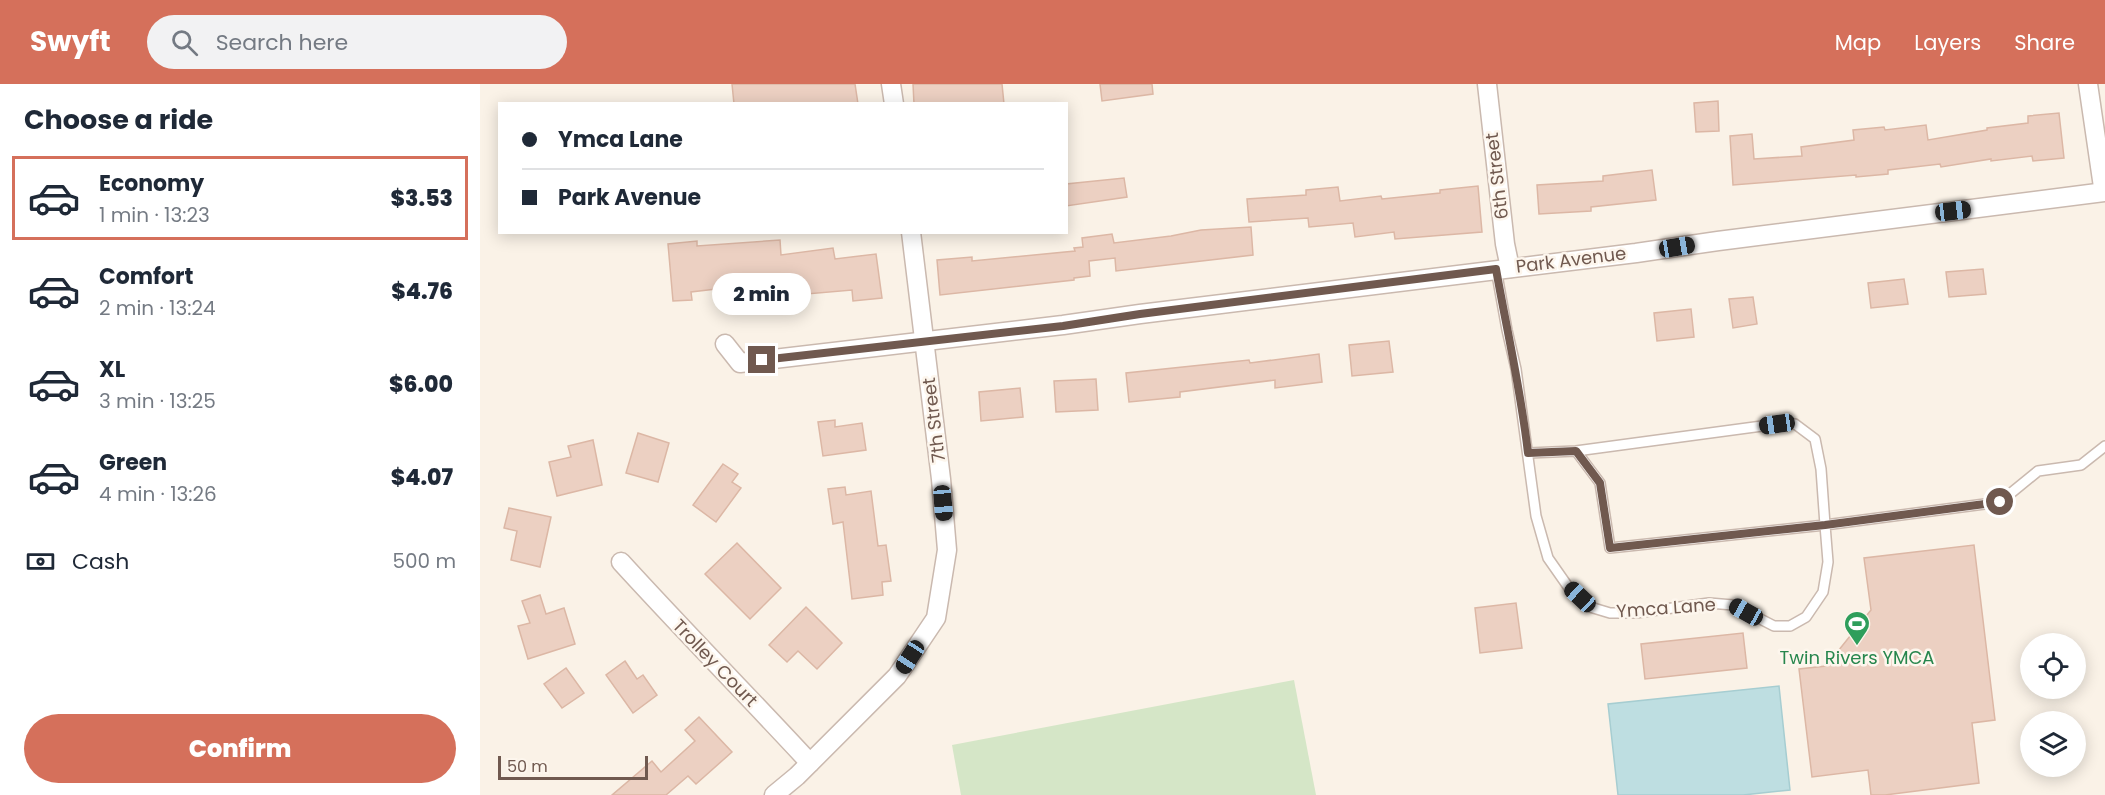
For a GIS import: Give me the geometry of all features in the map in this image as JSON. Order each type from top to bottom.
[{"type":"street","points":[[891,84],[894,102]]},
{"type":"street","name":"6th Street","points":[[1487,84],[1505,244],[1503,268]]},
{"type":"street","points":[[2088,84],[2105,190]]},
{"type":"street","name":"Park Avenue","points":[[725,344],[740,363],[925,342],[2105,190]]},
{"type":"street","name":"7th Street","points":[[774,795],[810,763],[897,676],[936,618],[947,550],[941,479],[911,234]]},
{"type":"street","name":"Trolley Court","points":[[621,562],[810,763]]},
{"type":"lane","name":"Ymca Lane","points":[[1503,268],[1507,330],[1516,369],[1536,516],[1548,558],[1569,588],[1590,607],[1610,613],[1636,613],[1708,603],[1733,605],[1774,626],[1790,626],[1806,617],[1823,592],[1828,562],[1821,469],[1815,439],[1795,424],[1777,424],[1576,451],[1528,453]]},
{"type":"lane","points":[[1576,451],[1600,483],[1610,548],[1825,525],[2000,502],[2038,471],[2080,465],[2105,446]]},
{"type":"green space","points":[[1294,680],[1316,795],[961,795],[952,745]]},
{"type":"water","points":[[1779,686],[1790,790],[1743,795],[1618,795],[1608,704]]},
{"type":"building","points":[[732,84],[855,84],[858,102],[734,102]]},
{"type":"building","points":[[913,84],[1002,84],[1004,102],[914,102]]},
{"type":"building","points":[[1100,84],[1152,84],[1153,94],[1102,101]]},
{"type":"building","points":[[1718,101],[1719,131],[1696,132],[1694,103]]},
{"type":"building","points":[[2059,113],[2064,158],[2033,161],[2032,156],[1991,161],[1991,159],[1941,167],[1940,164],[1888,170],[1888,174],[1733,185],[1730,136],[1752,134],[1754,159],[1802,156],[1801,147],[1854,140],[1853,130],[1884,127],[1885,130],[1926,125],[1928,140],[1987,130],[1987,128],[2028,123],[2028,116]]},
{"type":"building","points":[[1652,170],[1656,200],[1591,207],[1591,211],[1539,214],[1537,185],[1603,181],[1603,176]]},
{"type":"building","points":[[1124,178],[1127,197],[1068,206],[1068,184]]},
{"type":"building","points":[[1478,186],[1482,232],[1395,239],[1394,232],[1355,237],[1353,223],[1309,227],[1308,218],[1249,222],[1247,199],[1306,195],[1306,190],[1338,187],[1340,201],[1381,196],[1382,199],[1440,193],[1440,190]]},
{"type":"building","points":[[1251,227],[1253,255],[1116,271],[1115,258],[1089,261],[1090,276],[1074,278],[1074,280],[940,295],[937,260],[972,257],[972,261],[1075,251],[1074,248],[1083,247],[1082,238],[1112,234],[1114,243],[1201,230]]},
{"type":"building","points":[[780,240],[781,255],[833,248],[835,259],[876,254],[882,298],[853,301],[852,290],[772,297],[771,288],[760,290],[759,284],[691,292],[692,300],[673,301],[668,244],[697,241],[697,246]]},
{"type":"building","points":[[1983,269],[1986,294],[1949,297],[1946,272]]},
{"type":"building","points":[[1904,279],[1908,304],[1871,308],[1868,283]]},
{"type":"building","points":[[1753,297],[1757,324],[1733,328],[1729,299]]},
{"type":"building","points":[[1691,309],[1694,337],[1657,341],[1654,313]]},
{"type":"building","points":[[1389,341],[1393,372],[1352,376],[1349,345]]},
{"type":"building","points":[[1319,354],[1322,382],[1275,388],[1275,380],[1180,392],[1180,397],[1129,402],[1126,373],[1249,360],[1250,363]]},
{"type":"building","points":[[1096,379],[1098,410],[1056,412],[1054,381]]},
{"type":"building","points":[[1020,388],[1023,417],[981,421],[979,392]]},
{"type":"building","points":[[835,420],[835,427],[862,423],[866,450],[823,456],[818,422]]},
{"type":"building","points":[[638,433],[669,443],[658,482],[626,473]]},
{"type":"building","points":[[593,440],[602,485],[557,496],[549,462],[571,457],[568,446]]},
{"type":"building","points":[[723,464],[738,474],[732,482],[741,488],[716,522],[693,505]]},
{"type":"building","points":[[845,487],[846,495],[871,491],[878,546],[886,545],[891,581],[882,582],[883,595],[852,599],[843,522],[833,524],[828,489]]},
{"type":"building","points":[[509,508],[551,517],[540,567],[511,560],[517,531],[504,528]]},
{"type":"building","points":[[737,543],[781,588],[750,619],[705,574]]},
{"type":"building","points":[[1974,545],[1995,720],[1972,723],[1979,783],[1871,795],[1868,770],[1812,777],[1799,669],[1826,666],[1871,610],[1864,558]]},
{"type":"building","points":[[540,595],[546,614],[564,608],[575,644],[528,659],[518,626],[530,623],[522,601]]},
{"type":"building","points":[[1516,603],[1522,648],[1480,653],[1475,608]]},
{"type":"building","points":[[806,607],[842,643],[817,669],[798,651],[787,662],[769,645]]},
{"type":"building","points":[[1743,633],[1747,668],[1645,679],[1641,644]]},
{"type":"building","points":[[625,661],[637,679],[643,675],[657,695],[633,713],[606,675]]},
{"type":"building","points":[[566,668],[584,693],[562,708],[544,684]]},
{"type":"building","points":[[699,717],[732,752],[696,784],[688,776],[666,795],[612,795],[652,761],[661,772],[695,741],[685,730]]},
{"type":"place","name":"Twin Rivers YMCA","points":[[1857,647]]},
{"type":"route","points":[[762,360],[1063,326],[1140,314],[1384,285],[1496,269],[1516,369],[1528,453],[1576,451],[1600,483],[1610,548],[1825,525],[2000,502]]}]
